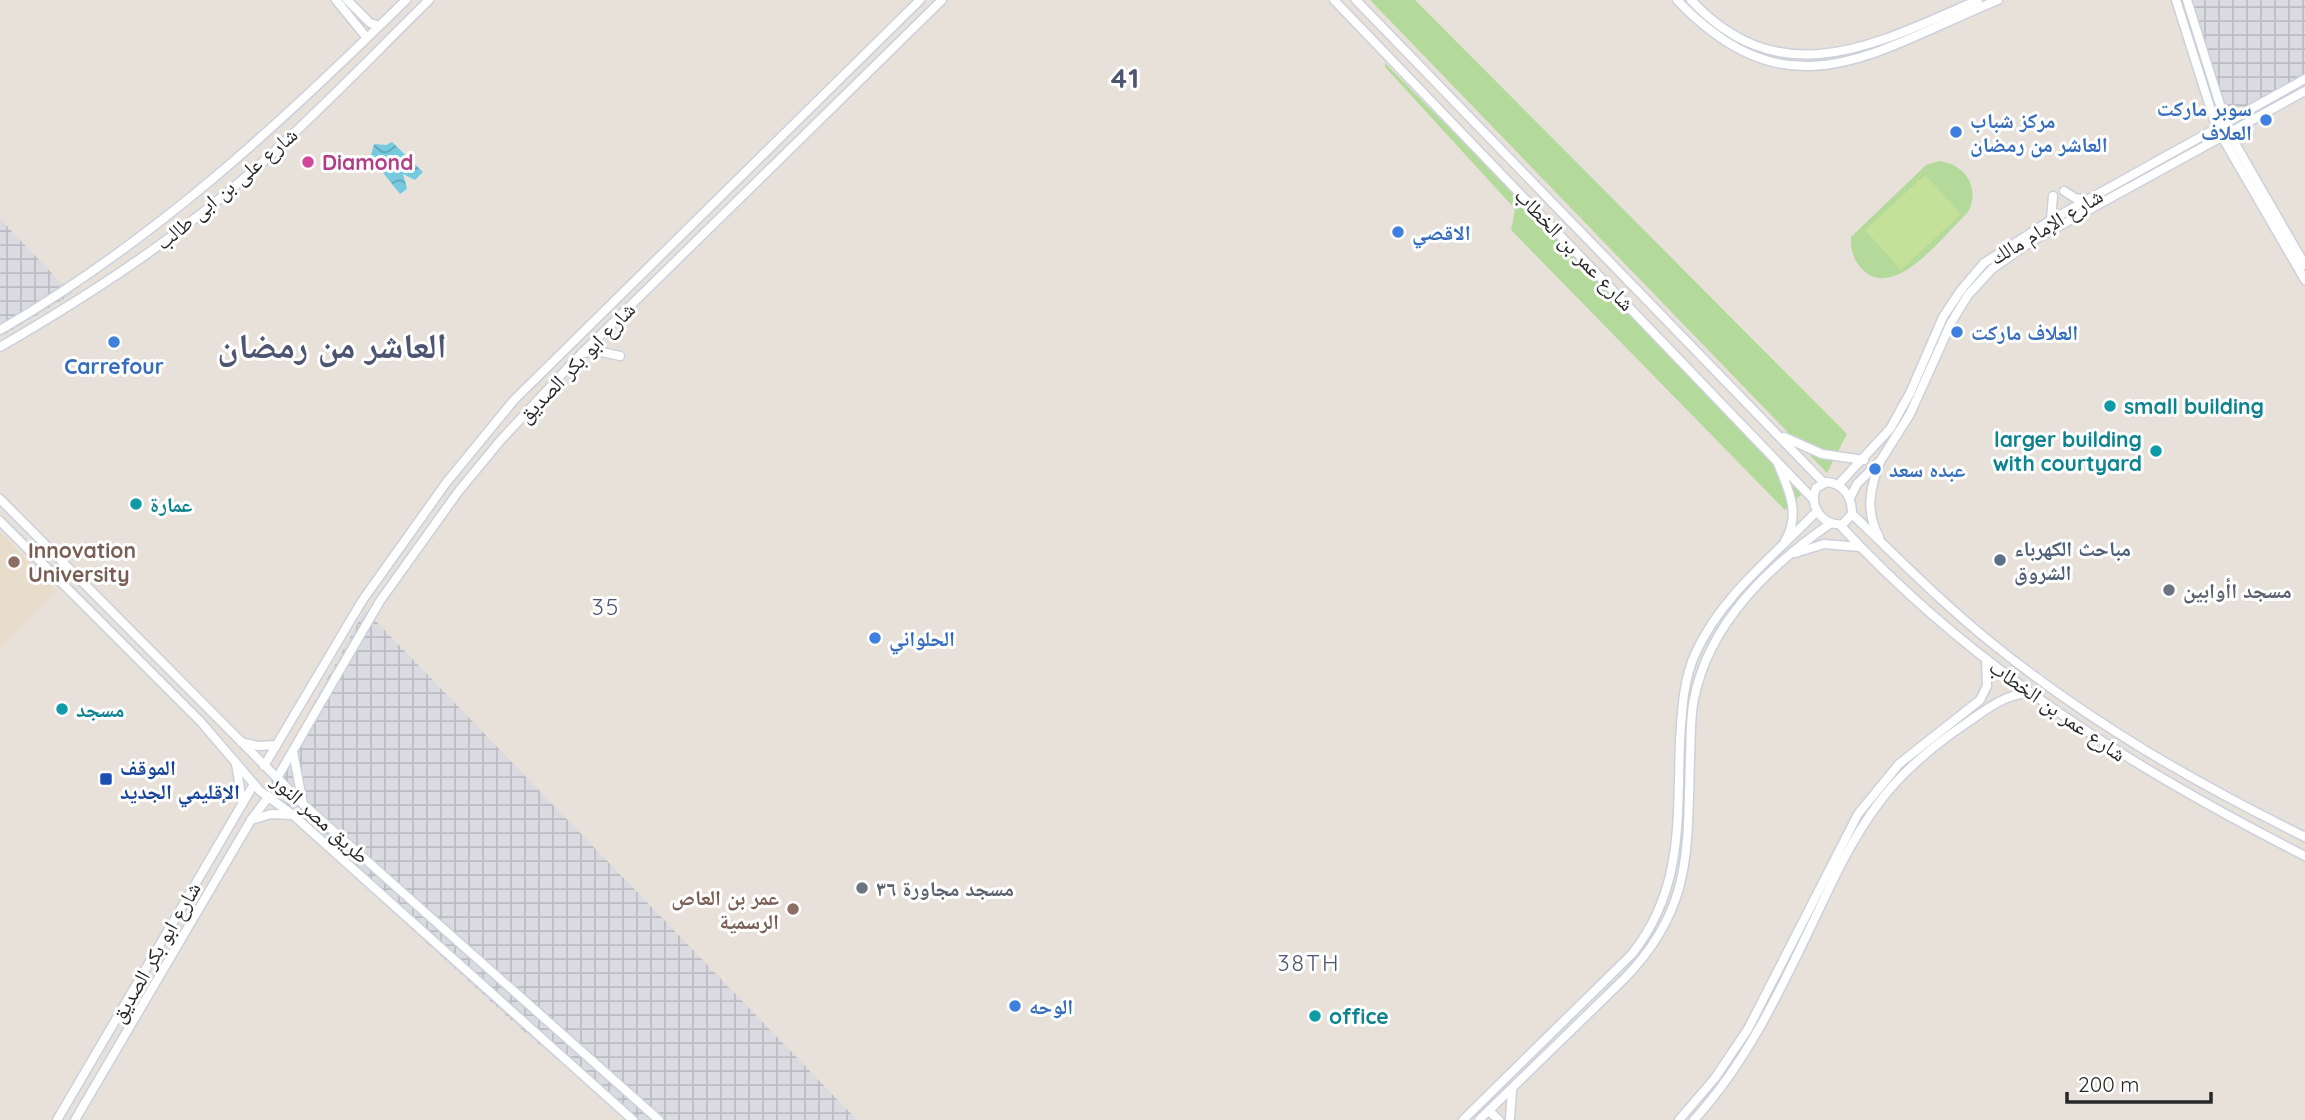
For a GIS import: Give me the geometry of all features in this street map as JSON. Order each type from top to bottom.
[{"type":"street","points":[[336,0],[368,38]]},
{"type":"street","points":[[348,0],[370,23],[379,26]]},
{"type":"street","name":"شارع على بن ابى طالب","points":[[0,330],[96,270],[174,212],[279,124],[406,0]]},
{"type":"street","name":"شارع على بن ابى طالب","points":[[0,347],[110,281],[208,208],[258,167],[429,0]]},
{"type":"street","name":"شارع ابو بكر الصديق","points":[[264,766],[365,596],[446,483],[506,410],[920,0]]},
{"type":"street","name":"شارع ابو بكر الصديق","points":[[277,778],[380,601],[458,492],[500,441],[582,354],[942,0]]},
{"type":"street","name":"شارع عمر بن الخطاب","points":[[1335,0],[1813,499]]},
{"type":"street","name":"شارع عمر بن الخطاب","points":[[1356,0],[1824,483]]},
{"type":"street","points":[[1677,0],[1712,33],[1754,57],[1782,65],[1816,67],[1866,56],[1998,0]]},
{"type":"street","points":[[1685,8],[1691,1],[1718,26],[1748,44],[1785,55],[1817,56],[1864,47],[1978,0]]},
{"type":"street","points":[[2176,0],[2217,129]]},
{"type":"street","points":[[2187,0],[2226,124]]},
{"type":"street","points":[[2191,46],[2200,43]]},
{"type":"street","name":"شارع الإمام مالك","points":[[1850,498],[1857,484],[1881,460],[1910,414],[1951,323],[1975,286],[2001,262],[2217,129],[2304,85]]},
{"type":"street","name":"شارع الإمام مالك","points":[[1838,485],[1864,460],[1903,407],[1939,327],[1961,289],[1993,256],[2086,200],[2120,187],[2226,135],[2304,85]]},
{"type":"street","points":[[784,134],[794,144]]},
{"type":"street","points":[[2226,135],[2305,265]]},
{"type":"street","points":[[2226,135],[2305,280]]},
{"type":"street","points":[[2064,191],[2075,198],[2086,200]]},
{"type":"street","points":[[197,193],[197,204],[208,208]]},
{"type":"street","points":[[2051,220],[2053,196]]},
{"type":"street","points":[[174,212],[183,217],[185,226]]},
{"type":"street","points":[[582,354],[605,352],[620,356]]},
{"type":"street","points":[[1702,382],[1711,379],[1715,370]]},
{"type":"street","points":[[1771,428],[1795,444],[1822,454],[1864,460]]},
{"type":"street","points":[[1463,1120],[1632,954],[1661,912],[1675,860],[1686,684],[1696,653],[1719,613],[1782,545],[1793,522],[1791,496],[1776,458]]},
{"type":"street","points":[[1881,460],[1870,499],[1873,523],[1882,542]]},
{"type":"street","points":[[1479,1120],[1647,956],[1672,915],[1686,861],[1694,700],[1705,662],[1728,619],[1745,597],[1801,543],[1835,524],[1852,514],[1850,498],[1838,485],[1824,483],[1816,488],[1813,499],[1817,511],[1835,524]]},
{"type":"street","name":"طريق مصر النور","points":[[0,499],[303,804],[649,1116],[659,1120]]},
{"type":"street","points":[[1774,554],[1817,511]]},
{"type":"street","name":"شارع عمر بن الخطاب","points":[[1852,514],[1994,645],[2123,738],[2200,784],[2305,837]]},
{"type":"street","name":"طريق مصر النور","points":[[0,521],[235,761],[254,784],[293,815],[633,1120]]},
{"type":"street","name":"شارع عمر بن الخطاب","points":[[1835,524],[1986,659],[2029,692],[2115,752],[2199,801],[2305,856]]},
{"type":"street","points":[[1789,555],[1824,544],[1862,547]]},
{"type":"street","points":[[1719,613],[1728,619]]},
{"type":"street","points":[[1679,1120],[1748,1030],[1840,844],[1870,798],[1899,764],[1980,700],[1987,686],[1986,659]]},
{"type":"street","points":[[1696,1118],[1745,1055],[1840,867],[1878,803],[1903,775],[1949,735],[2006,698],[2029,692]]},
{"type":"street","points":[[298,709],[305,716],[311,717]]},
{"type":"street","points":[[2115,752],[2123,746],[2123,738]]},
{"type":"street","points":[[241,742],[258,746],[276,745]]},
{"type":"street","points":[[2127,759],[2134,745]]},
{"type":"street","points":[[293,750],[303,804]]},
{"type":"street","points":[[235,761],[242,804]]},
{"type":"street","name":"شارع ابو بكر الصديق","points":[[57,1120],[254,784]]},
{"type":"street","name":"شارع ابو بكر الصديق","points":[[75,1120],[251,820],[269,796]]},
{"type":"street","points":[[1870,798],[1878,803]]},
{"type":"street","points":[[251,820],[271,814],[293,815]]},
{"type":"street","points":[[375,891],[385,883],[386,877]]},
{"type":"street","points":[[392,906],[394,896],[402,891]]},
{"type":"street","points":[[178,913],[191,921]]},
{"type":"street","points":[[1778,971],[1787,975]]},
{"type":"street","points":[[1510,1120],[1509,1103],[1514,1087]]},
{"type":"street","points":[[1700,1095],[1703,1103],[1709,1103]]},
{"type":"street","points":[[1492,1108],[1510,1120]]},
{"type":"street","points":[[1492,1108],[1499,1120]]},
{"type":"street","points":[[1690,1108],[1697,1111],[1696,1118]]},
{"type":"shaded area","points":[[2189,0],[2305,0],[2305,77],[2227,121]]},
{"type":"shaded area","points":[[0,219],[62,284],[74,293],[0,337]]},
{"type":"shaded area","name":"Innovation University","points":[[0,532],[56,591],[0,648]]},
{"type":"shaded area","points":[[365,610],[857,1120],[630,1120],[521,1029],[264,794]]},
{"type":"green space","points":[[1370,0],[1415,0],[1847,434],[1827,473]]},
{"type":"green space","points":[[1385,63],[1806,490],[1785,510],[1511,230],[1515,209],[1385,67]]},
{"type":"green space","points":[[1939,161],[1956,167],[1968,179],[1973,194],[1968,212],[1933,248],[1905,271],[1891,277],[1877,278],[1864,271],[1853,255],[1851,237],[1926,165]]},
{"type":"green space","points":[[1925,175],[1961,214],[1901,270],[1865,230]]},
{"type":"water","points":[[392,142],[423,172],[415,180],[403,174],[407,189],[400,194],[376,164],[366,158],[371,155],[374,144],[386,145]]},
{"type":"place","name":"سوبر ماركت العلاف","points":[[2266,120]]},
{"type":"place","name":"مركز شباب العاشر من رمضان","points":[[1956,132]]},
{"type":"place","name":"Diamond","points":[[308,162]]},
{"type":"place","name":"الاقصي","points":[[1398,232]]},
{"type":"place","name":"العلاف ماركت","points":[[1957,332]]},
{"type":"place","name":"Carrefour","points":[[114,342]]},
{"type":"place","name":"small building","points":[[2110,406]]},
{"type":"place","name":"larger building with courtyard","points":[[2156,451]]},
{"type":"place","name":"عبده سعد","points":[[1875,469]]},
{"type":"place","name":"عمارة","points":[[136,504]]},
{"type":"place","name":"مباحث الكهرباء الشروق","points":[[2000,560]]},
{"type":"place","name":"Innovation University","points":[[14,562]]},
{"type":"place","name":"مسجد اأوابين","points":[[2169,590]]},
{"type":"place","name":"الحلواني","points":[[875,638]]},
{"type":"place","name":"مسجد","points":[[62,709]]},
{"type":"place","name":"الموقف الإقليمي الجديد","points":[[106,779]]},
{"type":"place","name":"مسجد مجاورة ٣٦","points":[[862,888]]},
{"type":"place","name":"عمر بن العاص الرسمية","points":[[793,909]]},
{"type":"place","name":"الوحه","points":[[1015,1006]]},
{"type":"place","name":"office","points":[[1315,1016]]},
{"type":"district","name":"41","points":[[1126,77]]},
{"type":"district","name":"العاشر من رمضان","points":[[332,345]]},
{"type":"district","name":"35","points":[[606,606]]},
{"type":"district","name":"38TH","points":[[1309,962]]}]
